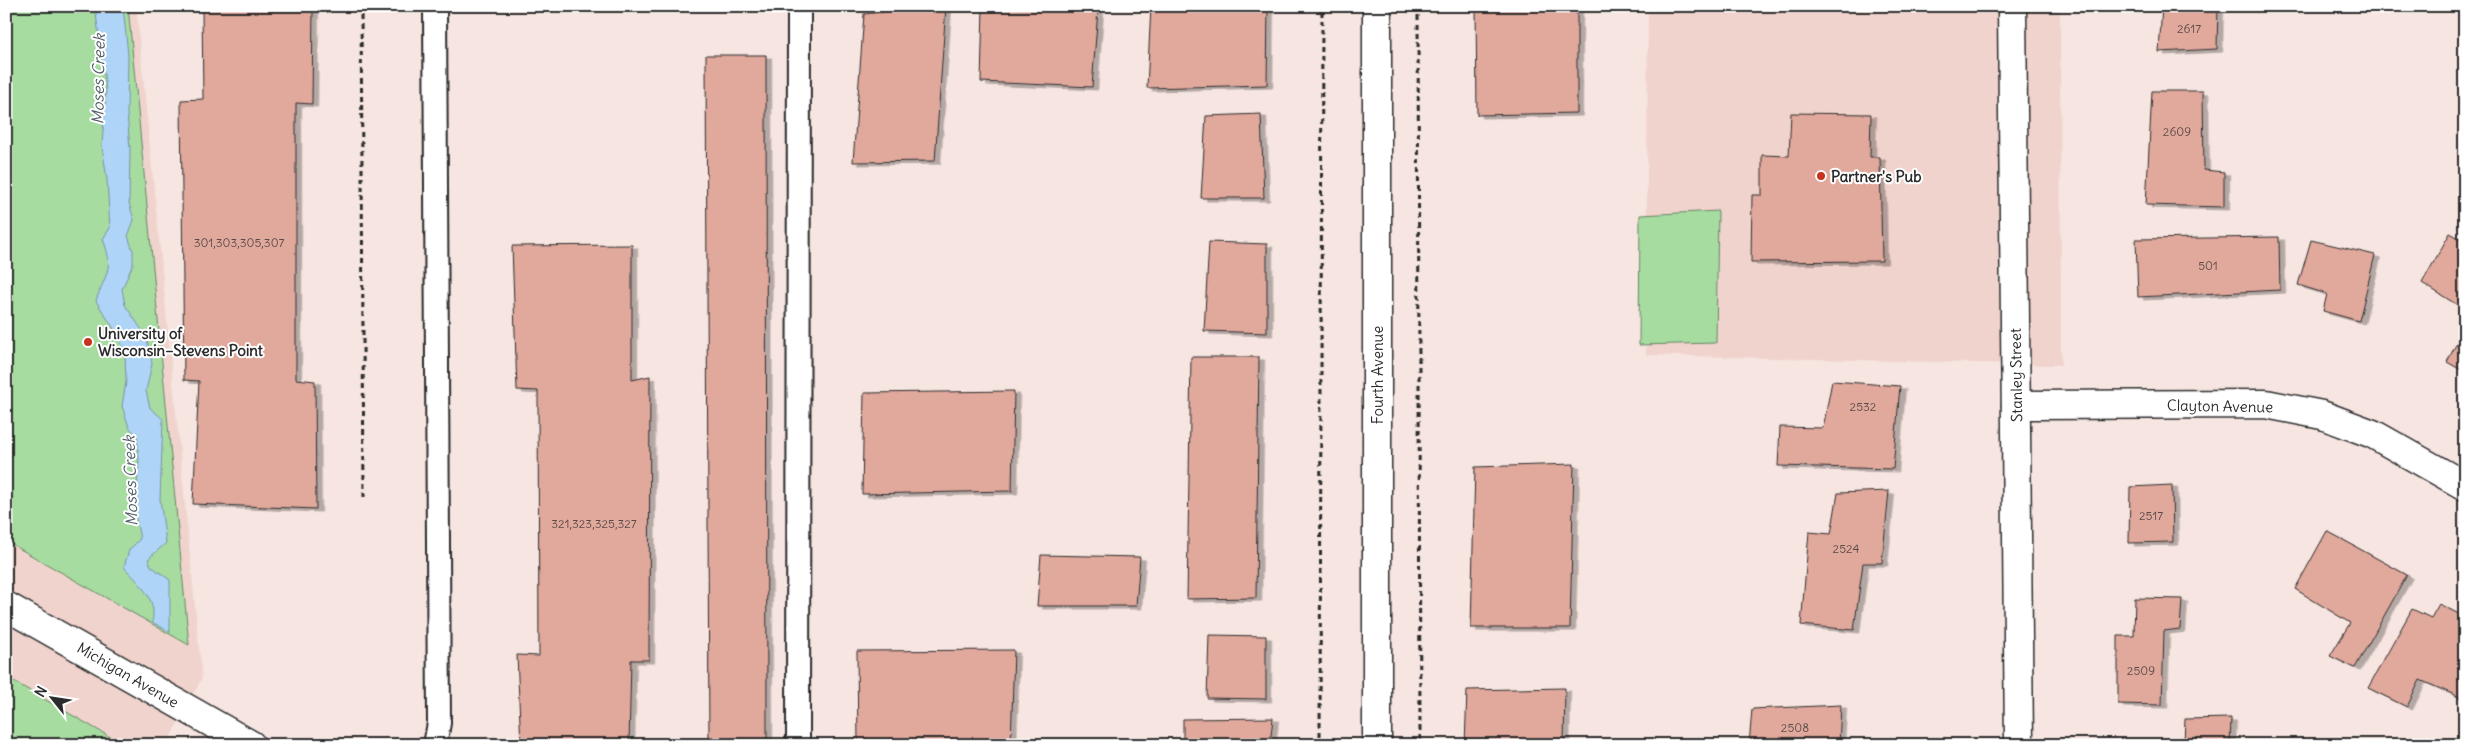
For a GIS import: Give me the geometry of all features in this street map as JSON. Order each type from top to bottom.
[{"type":"street","name":"Fourth Avenue","points":[[1377,6],[1377,745]]},
{"type":"street","name":"Stanley Street","points":[[2012,6],[2019,745]]},
{"type":"street","name":"Clayton Avenue","points":[[2016,405],[2266,404],[2322,415],[2373,434],[2465,486]]},
{"type":"street","name":"Michigan Avenue","points":[[6,606],[251,745]]},
{"type":"lane","points":[[435,745],[440,723],[436,6]]},
{"type":"lane","points":[[798,745],[799,6]]},
{"type":"path","points":[[361,6],[364,498]]},
{"type":"path","points":[[1320,745],[1322,6]]},
{"type":"path","points":[[1418,6],[1420,745]]},
{"type":"shaded area","name":"University of Wisconsin–Stevens Point","points":[[6,6],[136,6],[202,678],[167,743],[170,745],[6,745]]},
{"type":"shaded area","points":[[1648,6],[2060,6],[2061,365],[1646,355]]},
{"type":"green space","name":"University of Wisconsin–Stevens Point","points":[[6,6],[128,6],[189,645],[6,541]]},
{"type":"green space","points":[[1718,211],[1716,343],[1639,345],[1640,215]]},
{"type":"green space","points":[[6,677],[124,745],[6,745]]},
{"type":"water","points":[[95,6],[123,6],[128,55],[129,203],[134,220],[128,236],[133,251],[133,264],[122,289],[125,305],[146,336],[152,363],[146,391],[150,408],[163,419],[160,499],[166,543],[148,559],[151,566],[170,580],[170,632],[152,622],[152,606],[146,592],[124,567],[129,550],[140,539],[135,514],[139,460],[137,436],[129,427],[122,406],[126,382],[125,353],[118,335],[96,301],[107,271],[107,249],[103,239],[110,228],[107,179],[102,146],[106,90]]},
{"type":"building","points":[[202,6],[313,6],[312,104],[296,103],[296,379],[315,381],[316,509],[193,504],[199,381],[184,380],[181,100],[203,99]]},
{"type":"building","points":[[946,6],[935,161],[853,162],[864,14]]},
{"type":"building","points":[[1151,6],[1268,6],[1267,85],[1147,88]]},
{"type":"building","points":[[1476,6],[1577,6],[1577,113],[1477,115]]},
{"type":"building","points":[[2162,6],[2218,6],[2217,49],[2159,52]]},
{"type":"building","points":[[983,7],[1098,10],[1092,87],[981,82]]},
{"type":"building","points":[[706,55],[766,55],[767,745],[709,745]]},
{"type":"building","points":[[2152,91],[2203,91],[2204,170],[2224,172],[2224,207],[2146,205]]},
{"type":"building","name":"Partner's Pub","points":[[1791,113],[1871,114],[1870,157],[1880,157],[1882,261],[1751,262],[1752,195],[1762,195],[1762,155],[1789,156]]},
{"type":"building","points":[[1261,114],[1264,198],[1201,198],[1206,116]]},
{"type":"building","points":[[2450,233],[2465,241],[2465,295],[2459,306],[2422,283]]},
{"type":"building","points":[[2279,237],[2280,290],[2138,297],[2136,239]]},
{"type":"building","points":[[2311,240],[2375,255],[2359,321],[2323,311],[2327,294],[2298,285]]},
{"type":"building","points":[[1209,242],[1267,244],[1267,333],[1204,331]]},
{"type":"building","points":[[632,245],[632,380],[650,376],[649,660],[631,660],[629,745],[521,745],[517,655],[539,656],[538,391],[517,390],[512,246]]},
{"type":"building","points":[[2465,327],[2465,372],[2447,362]]},
{"type":"building","points":[[1191,357],[1259,357],[1256,598],[1187,599]]},
{"type":"building","points":[[1832,381],[1900,386],[1893,469],[1778,466],[1780,427],[1823,428]]},
{"type":"building","points":[[1014,391],[1012,491],[862,494],[864,393]]},
{"type":"building","points":[[1574,464],[1570,628],[1471,628],[1475,467]]},
{"type":"building","points":[[2172,485],[2173,542],[2129,543],[2130,487]]},
{"type":"building","points":[[1889,491],[1882,563],[1863,563],[1854,630],[1801,625],[1809,532],[1831,534],[1838,493]]},
{"type":"building","points":[[2327,531],[2407,575],[2355,668],[2330,656],[2350,623],[2295,589]]},
{"type":"building","points":[[1041,555],[1140,557],[1136,606],[1037,606]]},
{"type":"building","points":[[2135,598],[2182,599],[2180,629],[2164,631],[2162,705],[2118,704],[2118,636],[2134,636]]},
{"type":"building","points":[[2439,604],[2465,617],[2464,699],[2420,680],[2407,707],[2368,688],[2412,609],[2431,618]]},
{"type":"building","points":[[1209,635],[1266,636],[1266,699],[1207,698]]},
{"type":"building","points":[[1014,650],[1011,745],[858,745],[857,651]]},
{"type":"building","points":[[1565,688],[1564,745],[1465,745],[1467,690]]},
{"type":"building","points":[[1841,705],[1839,745],[1749,745],[1752,709]]},
{"type":"building","points":[[1273,718],[1270,745],[1183,745],[1183,719]]},
{"type":"building","points":[[2231,718],[2230,745],[2172,745],[2184,743],[2185,719]]},
{"type":"place","name":"Partner's Pub","points":[[1821,176]]},
{"type":"place","name":"University of Wisconsin–Stevens Point","points":[[88,342]]},
{"type":"water label","name":"Moses Creek","points":[[98,79]]},
{"type":"water label","name":"Moses Creek","points":[[130,481]]}]
